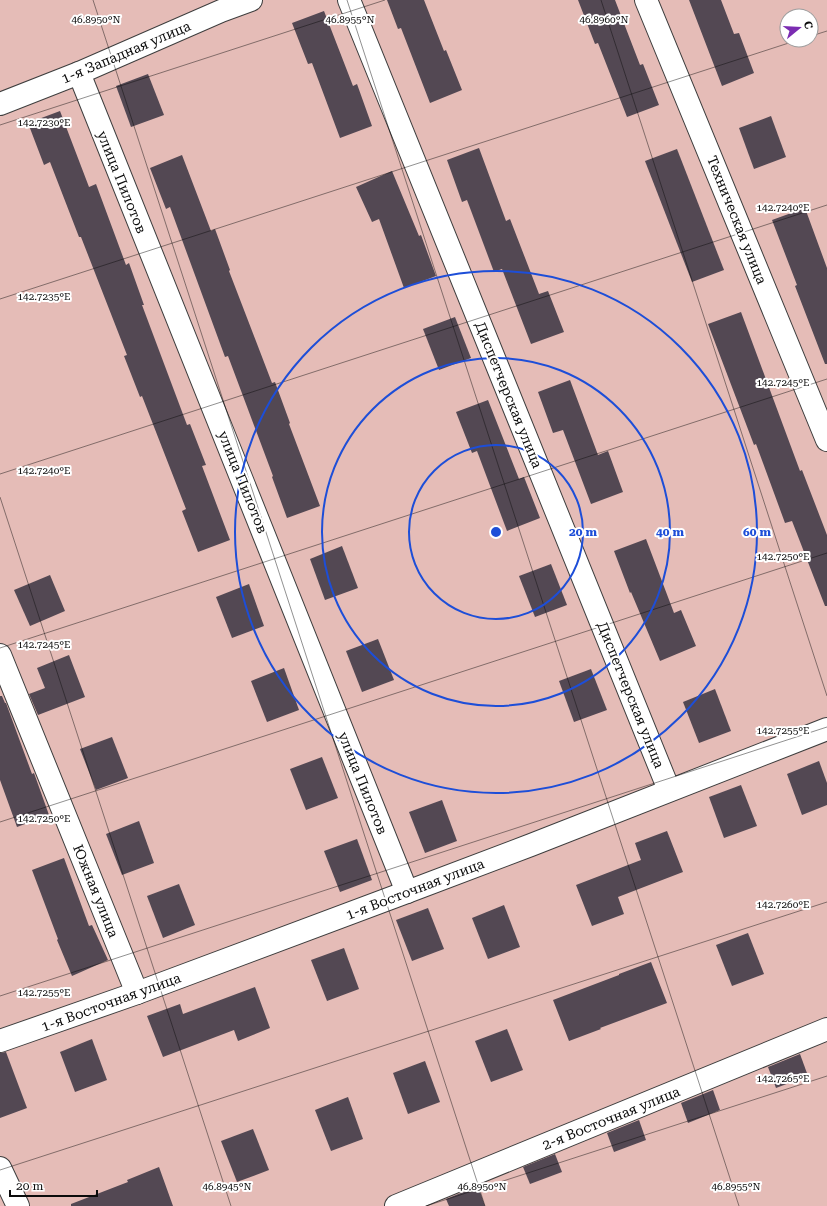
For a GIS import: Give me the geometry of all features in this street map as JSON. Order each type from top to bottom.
[{"type":"street","name":"1-я Западная улица","points":[[0,104],[79,73],[221,11],[251,0]]},
{"type":"street","name":"Диспетчерская улица","points":[[349,0],[670,790]]},
{"type":"street","name":"Техническая улица","points":[[646,0],[827,440]]},
{"type":"street","name":"улица Пилотов","points":[[79,73],[407,892]]},
{"type":"street","name":"Южная улица","points":[[0,655],[138,993]]},
{"type":"street","name":"1-я Восточная улица","points":[[0,1041],[138,993],[407,892],[827,729]]},
{"type":"street","name":"2-я Восточная улица","points":[[396,1206],[827,1029]]},
{"type":"street","points":[[0,1168],[18,1206]]},
{"type":"shaded area","points":[[0,0],[827,0],[827,1206],[0,1206]]},
{"type":"building","points":[[387,0],[424,0],[444,51],[446,50],[462,90],[430,103],[401,28],[398,29]]},
{"type":"building","points":[[578,0],[615,0],[640,65],[643,64],[659,105],[627,117],[598,43],[595,44]]},
{"type":"building","points":[[689,0],[721,0],[734,34],[739,33],[754,73],[722,86]]},
{"type":"building","points":[[324,11],[353,86],[357,84],[372,126],[340,138],[312,63],[308,64],[292,23]]},
{"type":"building","points":[[148,74],[164,115],[131,127],[116,86]]},
{"type":"building","points":[[60,111],[89,187],[96,184],[126,265],[129,263],[144,305],[142,305],[187,425],[190,424],[206,465],[202,466],[230,540],[198,552],[182,511],[186,509],[142,396],[140,397],[124,356],[127,355],[81,237],[79,237],[50,162],[44,165],[28,123]]},
{"type":"building","points":[[771,116],[786,157],[754,169],[739,128]]},
{"type":"building","points":[[479,148],[506,221],[510,219],[539,294],[548,291],[564,332],[531,344],[502,269],[494,272],[467,200],[462,202],[447,160]]},
{"type":"building","points":[[677,149],[724,270],[692,282],[645,161]]},
{"type":"building","points":[[182,155],[211,231],[215,229],[230,270],[229,271],[272,383],[275,382],[320,506],[287,518],[272,477],[273,476],[228,356],[225,357],[170,207],[166,209],[150,168]]},
{"type":"building","points":[[392,171],[419,236],[421,235],[436,276],[404,288],[379,219],[372,222],[356,187]]},
{"type":"building","points":[[805,208],[827,268],[827,364],[825,364],[795,286],[797,285],[772,220]]},
{"type":"building","points":[[741,312],[800,471],[802,470],[827,535],[827,606],[825,606],[792,521],[785,523],[756,444],[754,445],[708,324]]},
{"type":"building","points":[[455,317],[471,358],[439,370],[423,329]]},
{"type":"building","points":[[570,380],[598,455],[608,451],[623,492],[591,504],[563,430],[553,433],[538,392]]},
{"type":"building","points":[[488,400],[519,479],[524,477],[540,518],[507,531],[477,451],[472,453],[456,412]]},
{"type":"building","points":[[646,539],[674,613],[681,610],[696,646],[660,661],[631,592],[630,593],[614,551]]},
{"type":"building","points":[[342,546],[358,588],[325,600],[310,559]]},
{"type":"building","points":[[551,564],[567,605],[535,617],[519,576]]},
{"type":"building","points":[[50,575],[65,611],[30,626],[14,590]]},
{"type":"building","points":[[249,584],[264,626],[232,638],[216,597]]},
{"type":"building","points":[[378,639],[394,680],[362,692],[346,651]]},
{"type":"building","points":[[69,655],[85,697],[38,715],[29,694],[45,688],[37,668]]},
{"type":"building","points":[[284,668],[299,710],[267,722],[251,681]]},
{"type":"building","points":[[591,669],[607,710],[574,722],[559,681]]},
{"type":"building","points":[[715,689],[731,731],[699,743],[683,702]]},
{"type":"building","points":[[0,696],[2,696],[6,703],[49,815],[17,827],[0,780]]},
{"type":"building","points":[[112,737],[128,778],[96,790],[80,749]]},
{"type":"building","points":[[322,757],[338,798],[306,810],[290,769]]},
{"type":"building","points":[[819,761],[827,783],[827,805],[802,815],[787,774]]},
{"type":"building","points":[[741,785],[757,826],[724,838],[709,797]]},
{"type":"building","points":[[442,800],[457,841],[425,853],[409,812]]},
{"type":"building","points":[[139,821],[154,863],[122,875],[106,834]]},
{"type":"building","points":[[667,831],[683,872],[618,897],[624,914],[592,926],[576,885],[641,860],[635,843]]},
{"type":"building","points":[[357,839],[372,880],[340,892],[324,851]]},
{"type":"building","points":[[64,858],[89,926],[92,925],[108,960],[72,976],[57,940],[58,939],[32,870]]},
{"type":"building","points":[[179,884],[195,925],[163,938],[147,896]]},
{"type":"building","points":[[504,905],[520,947],[488,959],[472,918]]},
{"type":"building","points":[[428,908],[444,949],[412,961],[396,920]]},
{"type":"building","points":[[748,933],[764,974],[732,986],[716,945]]},
{"type":"building","points":[[344,948],[359,989],[327,1001],[311,960]]},
{"type":"building","points":[[651,962],[667,1003],[569,1041],[553,1000]]},
{"type":"building","points":[[255,987],[270,1028],[238,1041],[234,1030],[163,1057],[147,1016],[180,1004],[183,1014]]},
{"type":"building","points":[[507,1029],[523,1070],[491,1082],[475,1041]]},
{"type":"building","points":[[92,1039],[107,1080],[75,1092],[60,1052]]},
{"type":"building","points":[[6,1052],[27,1108],[0,1118],[0,1053]]},
{"type":"building","points":[[800,1054],[808,1076],[776,1088],[768,1067]]},
{"type":"building","points":[[425,1061],[440,1102],[408,1114],[393,1073]]},
{"type":"building","points":[[713,1090],[720,1110],[688,1123],[681,1103]]},
{"type":"building","points":[[348,1097],[363,1139],[331,1151],[315,1110]]},
{"type":"building","points":[[639,1120],[646,1140],[614,1152],[607,1133]]},
{"type":"building","points":[[253,1129],[269,1170],[237,1182],[221,1141]]},
{"type":"building","points":[[555,1154],[562,1172],[530,1184],[523,1167]]},
{"type":"building","points":[[159,1167],[173,1206],[71,1206],[71,1204],[128,1182],[127,1180]]},
{"type":"building","points":[[478,1186],[485,1206],[449,1206],[446,1199]]}]
